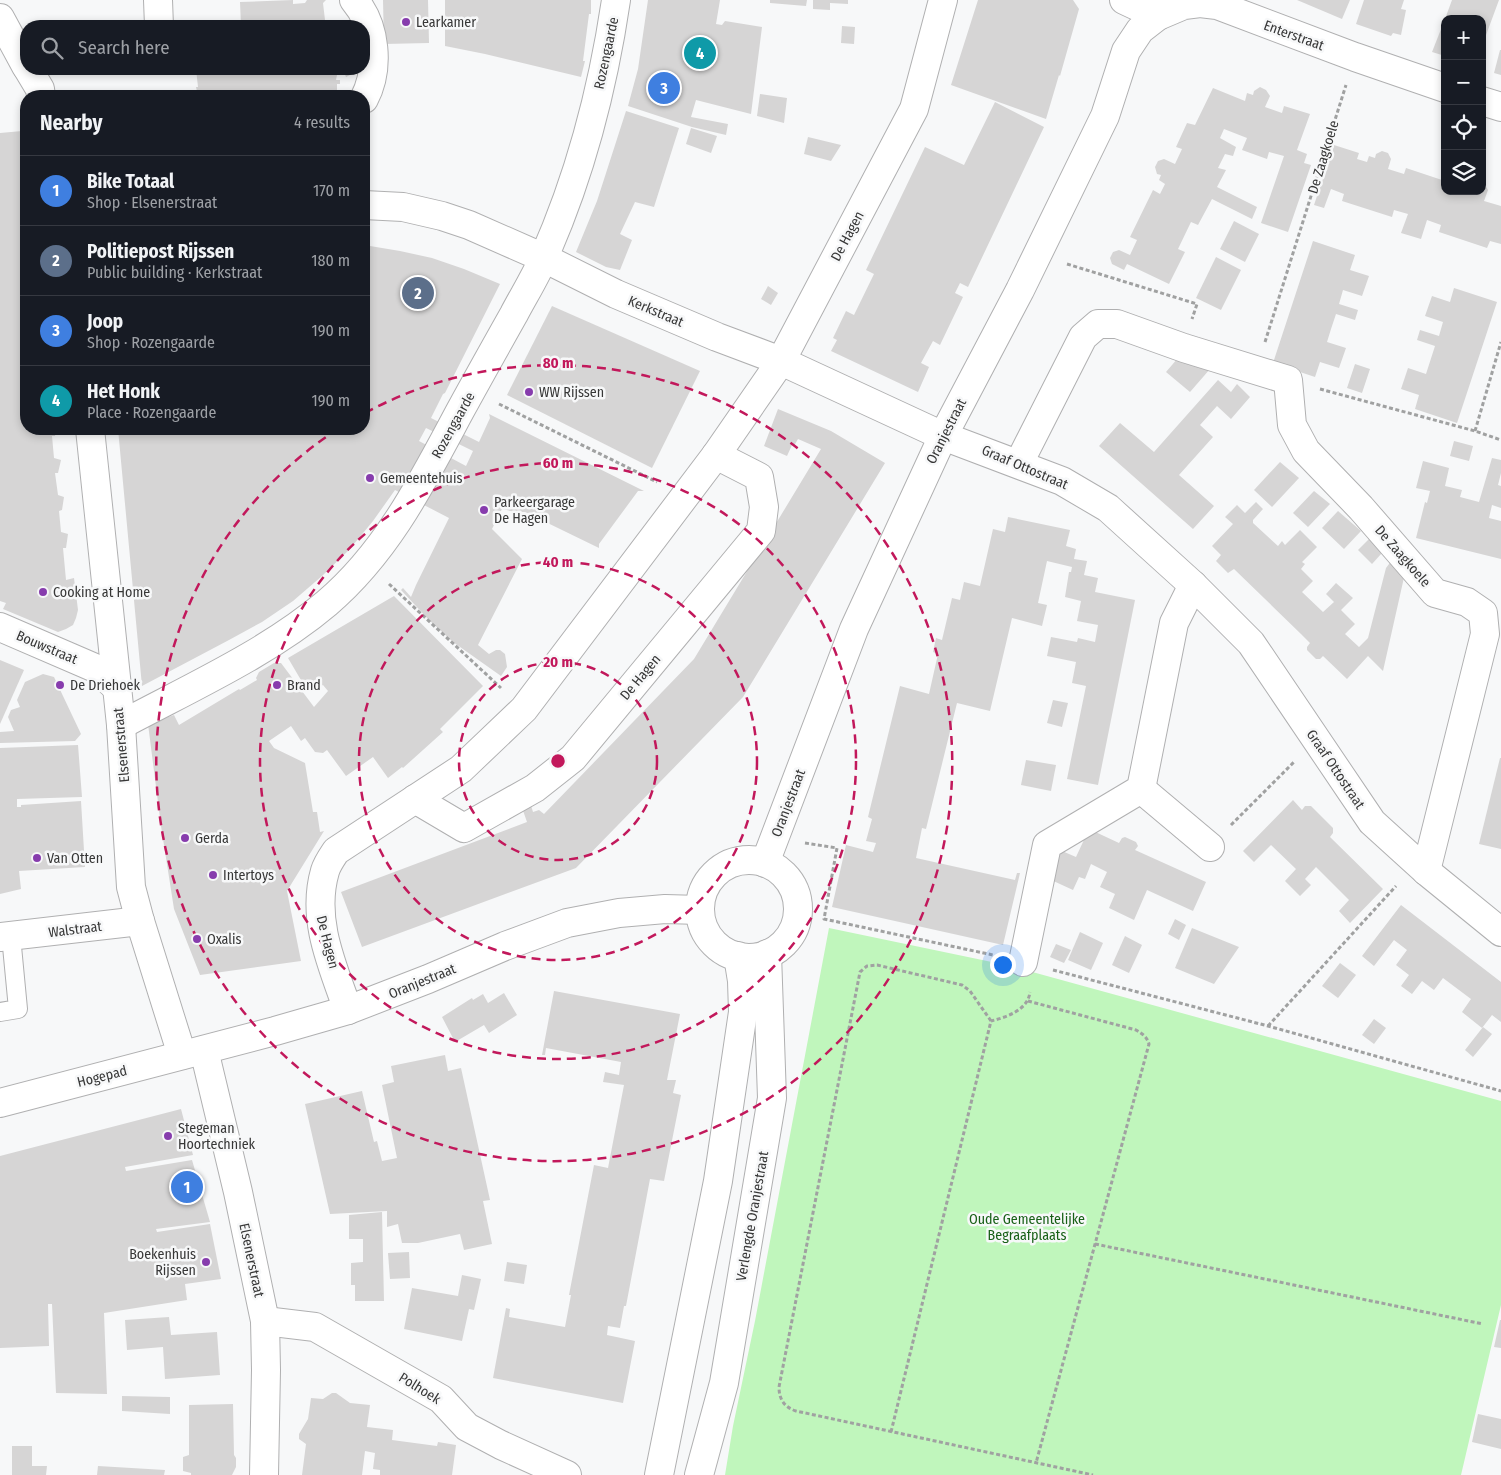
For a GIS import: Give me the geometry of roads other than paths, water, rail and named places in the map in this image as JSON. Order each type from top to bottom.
[{"type":"street","points":[[158,0],[159,20]]},
{"type":"street","points":[[354,0],[365,20]]},
{"type":"street","name":"Rozengaarde","points":[[121,724],[262,649],[305,620],[328,602],[366,563],[390,533],[424,477],[544,258],[572,185],[594,110],[612,30],[616,0]]},
{"type":"street","name":"De Hagen","points":[[348,1010],[322,930],[320,911],[325,869],[336,851],[461,769],[524,709],[716,455],[781,361],[914,110],[944,0]]},
{"type":"street","points":[[1124,0],[1158,8]]},
{"type":"street","name":"Enterstraat","points":[[1158,8],[1200,3],[1217,5],[1355,57],[1441,87]]},
{"type":"street","name":"Oranjestraat","points":[[765,863],[854,629],[943,436],[1020,290],[1105,116],[1126,51],[1158,8]]},
{"type":"street","points":[[0,18],[20,62]]},
{"type":"street","points":[[367,90],[374,68],[374,50],[370,35]]},
{"type":"street","points":[[30,75],[40,90]]},
{"type":"street","points":[[1486,102],[1501,107]]},
{"type":"street","name":"Kerkstraat","points":[[370,205],[403,207],[442,216],[490,234],[544,258],[616,294],[717,337],[781,361],[943,436]]},
{"type":"street","name":"De Zaagkoele","points":[[1019,464],[1083,337],[1098,324],[1117,324],[1184,348],[1288,380],[1292,425],[1306,451],[1361,508],[1435,593],[1468,602],[1483,613],[1486,634],[1422,867]]},
{"type":"street","name":"Elsenerstraat","points":[[91,435],[121,724],[131,887],[140,921],[193,1052],[238,1192],[265,1321],[264,1475]]},
{"type":"street","name":"Graaf Ottostraat","points":[[943,436],[1062,481],[1108,508],[1193,585],[1251,643],[1372,822],[1422,867],[1501,932]]},
{"type":"street","name":"De Hagen","points":[[415,799],[464,828],[535,788],[573,758],[761,531],[764,507],[759,477],[716,455]]},
{"type":"street","points":[[1023,962],[1048,844],[1141,789],[1174,623],[1193,585]]},
{"type":"street","name":"Bouwstraat","points":[[0,627],[95,668],[116,687]]},
{"type":"street","points":[[1141,789],[1210,847]]},
{"type":"street","points":[[753,860],[765,863],[782,873],[793,888],[798,908],[794,927],[784,944],[767,954],[752,958],[726,952],[715,945],[707,934],[702,922],[701,898],[705,887],[720,869],[730,863],[753,860]]},
{"type":"street","name":"Oranjestraat","points":[[193,1052],[276,1032],[348,1010],[428,980],[505,946],[567,923],[619,912],[665,909],[700,910]]},
{"type":"street","name":"Walstraat","points":[[6,937],[140,921]]},
{"type":"street","name":"Verlengde Oranjestraat","points":[[699,1475],[724,1383],[772,1098],[767,954]]},
{"type":"street","points":[[659,1475],[718,1181],[743,1012],[742,981],[738,956]]},
{"type":"street","name":"Hogepad","points":[[0,1103],[193,1052]]},
{"type":"street","name":"Polhoek","points":[[265,1321],[315,1327],[441,1399],[467,1428],[567,1475]]},
{"type":"lane","name":"Walstraat","points":[[0,1012],[18,1009],[6,937]]},
{"type":"place","name":"Learkamer","points":[[406,22]]},
{"type":"place","name":"Het Honk","points":[[700,53]]},
{"type":"place","name":"Joop","points":[[664,88]]},
{"type":"place","name":"Politiepost Rijssen","points":[[418,293]]},
{"type":"place","name":"WW Rijssen","points":[[529,392]]},
{"type":"place","name":"Gemeentehuis","points":[[370,478]]},
{"type":"place","name":"Parkeergarage De Hagen","points":[[484,510]]},
{"type":"place","name":"Cooking at Home","points":[[43,592]]},
{"type":"place","name":"De Driehoek","points":[[60,685]]},
{"type":"place","name":"Brand","points":[[277,685]]},
{"type":"place","name":"Gerda","points":[[185,838]]},
{"type":"place","name":"Van Otten","points":[[37,858]]},
{"type":"place","name":"Intertoys","points":[[213,875]]},
{"type":"place","name":"Oxalis","points":[[197,939]]},
{"type":"place","name":"Stegeman Hoortechniek","points":[[168,1136]]},
{"type":"place","name":"Bike Totaal","points":[[187,1187]]},
{"type":"place","name":"Boekenhuis Rijssen","points":[[206,1262]]},
{"type":"park label","name":"Oude Gemeentelijke Begraafplaats","points":[[1027,1228]]}]
